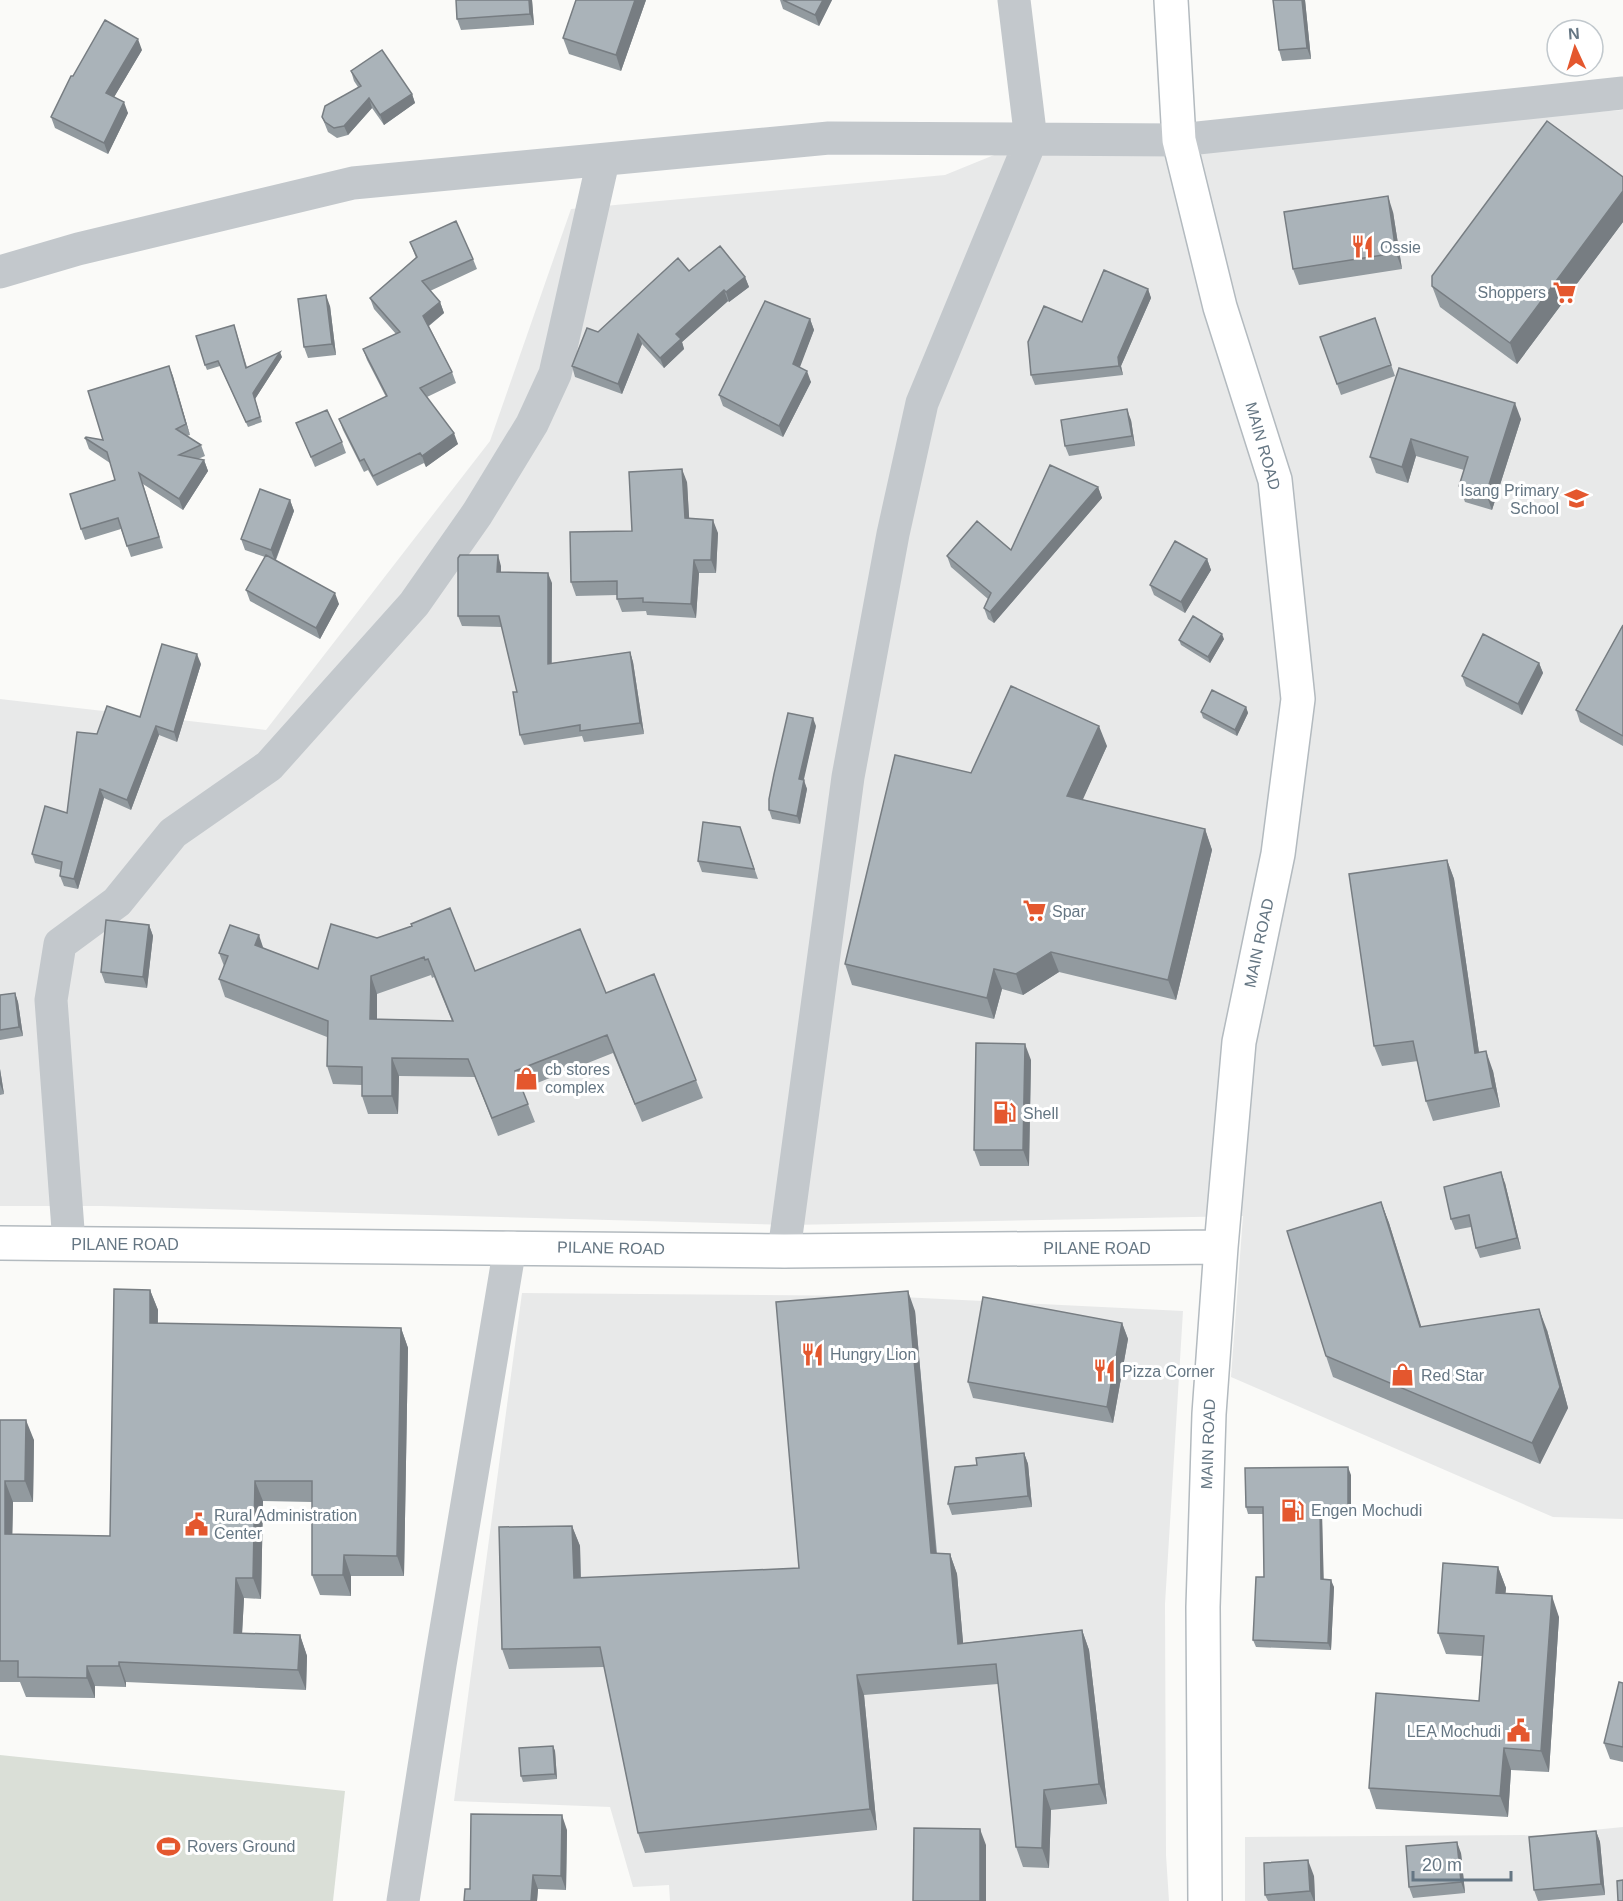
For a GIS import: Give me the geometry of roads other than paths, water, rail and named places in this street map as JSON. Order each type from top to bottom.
[{"type":"main road","name":"MAIN ROAD","points":[[1171,0],[1179,140],[1220,307],[1275,480],[1298,699],[1278,854],[1239,1042],[1221,1247],[1209,1414],[1203,1607],[1205,1901]]},
{"type":"main road","name":"PILANE ROAD","points":[[0,1243],[784,1251],[1221,1247]]},
{"type":"street","points":[[784,1251],[848,777],[893,534],[922,403],[1031,140],[1014,0]]},
{"type":"street","points":[[0,272],[78,249],[353,183],[829,138],[1179,140],[1623,93]]},
{"type":"street","points":[[69,1243],[51,1000],[60,944],[117,902],[173,833],[269,766],[414,604],[477,514],[532,423],[555,374],[603,161]]},
{"type":"street","points":[[403,1901],[510,1247]]},
{"type":"place","name":"Ossie","points":[[1362,247]]},
{"type":"place","name":"Shoppers","points":[[1564,292]]},
{"type":"place","name":"Isang Primary School","points":[[1577,499]]},
{"type":"place","name":"Spar","points":[[1034,911]]},
{"type":"place","name":"cb stores complex","points":[[527,1078]]},
{"type":"place","name":"Shell","points":[[1005,1113]]},
{"type":"place","name":"Hungry Lion","points":[[812,1354]]},
{"type":"place","name":"Pizza Corner","points":[[1104,1371]]},
{"type":"place","name":"Red Star","points":[[1403,1375]]},
{"type":"place","name":"Engen Mochudi","points":[[1293,1510]]},
{"type":"place","name":"Rural Administration Center","points":[[196,1524]]},
{"type":"place","name":"LEA Mochudi","points":[[1519,1731]]},
{"type":"place","name":"Rovers Ground","points":[[169,1846]]}]
